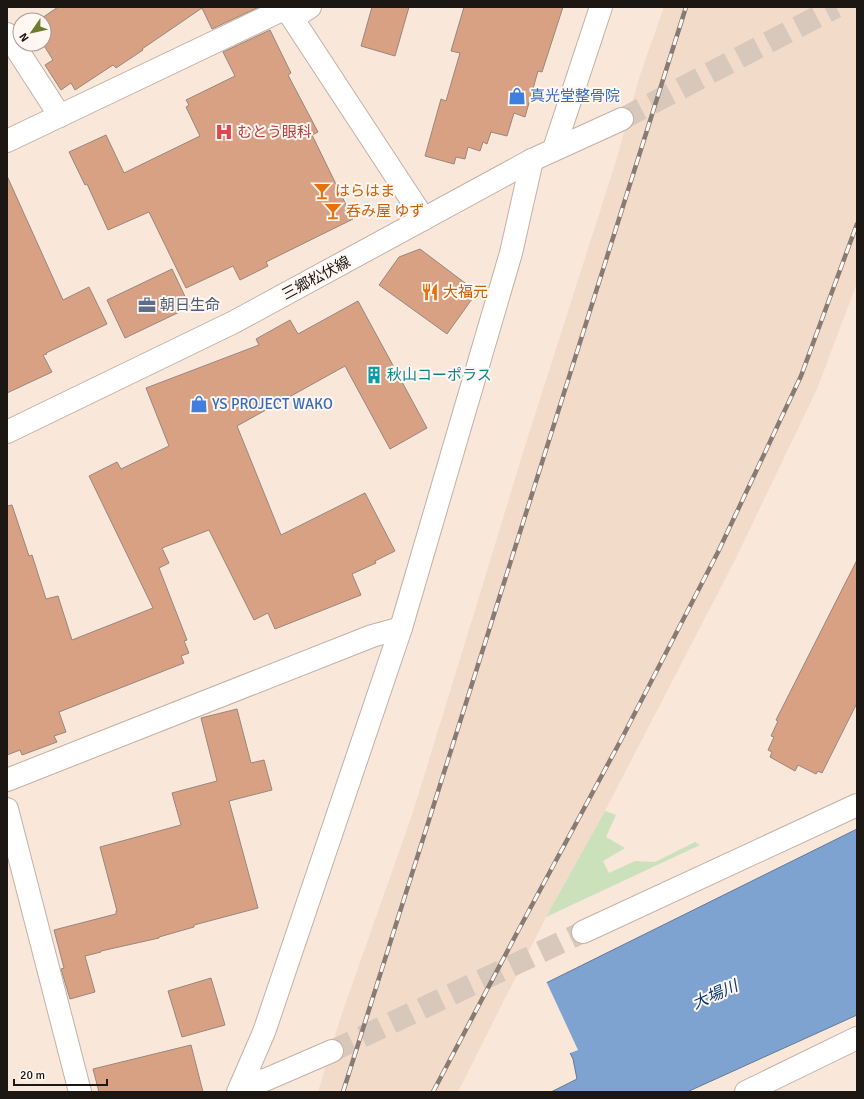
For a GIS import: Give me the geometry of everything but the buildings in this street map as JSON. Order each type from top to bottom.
[{"type":"street","points":[[554,148],[601,7]]},
{"type":"street","points":[[7,141],[294,10],[424,219]]},
{"type":"street","points":[[7,34],[60,116]]},
{"type":"street","name":"三郷松伏線","points":[[7,432],[234,322],[554,148],[622,119]]},
{"type":"street","points":[[240,1088],[264,1032],[401,628],[511,253],[532,160]]},
{"type":"street","points":[[7,780],[372,636],[401,628]]},
{"type":"street","points":[[583,932],[857,805]]},
{"type":"street","points":[[7,809],[80,1092]]},
{"type":"street","points":[[746,1092],[857,1038]]},
{"type":"street","points":[[240,1088],[266,1080],[332,1052]]},
{"type":"shaded area","points":[[664,7],[857,7],[857,283],[817,389],[736,558],[605,811],[546,917],[458,1092],[318,1092],[341,1016],[413,812],[525,446],[616,161],[640,75]]},
{"type":"green space","points":[[605,811],[616,815],[606,837],[625,848],[603,861],[609,873],[635,861],[655,862],[695,842],[700,845],[546,917]]},
{"type":"water","name":"大場川","points":[[857,829],[857,1015],[687,1092],[551,1092],[577,1079],[573,1059],[538,987]]},
{"type":"pier","points":[[546,981],[578,1050],[568,1054],[536,987],[537,985]]},
{"type":"tunnel","points":[[622,119],[836,7]]},
{"type":"tunnel","points":[[332,1051],[583,932]]},
{"type":"railway","points":[[343,1092],[686,7]]},
{"type":"railway","points":[[433,1092],[622,738],[718,552],[801,376],[857,224]]},
{"type":"place","name":"真光堂整骨院","points":[[517,96]]},
{"type":"place","name":"むとう眼科","points":[[224,132]]},
{"type":"place","name":"はらはま","points":[[322,191]]},
{"type":"place","name":"呑み屋 ゆず","points":[[333,211]]},
{"type":"place","name":"大福元","points":[[430,292]]},
{"type":"place","name":"朝日生命","points":[[147,305]]},
{"type":"place","name":"秋山コーポラス","points":[[374,375]]},
{"type":"place","name":"YS PROJECT WAKO","points":[[199,404]]}]
